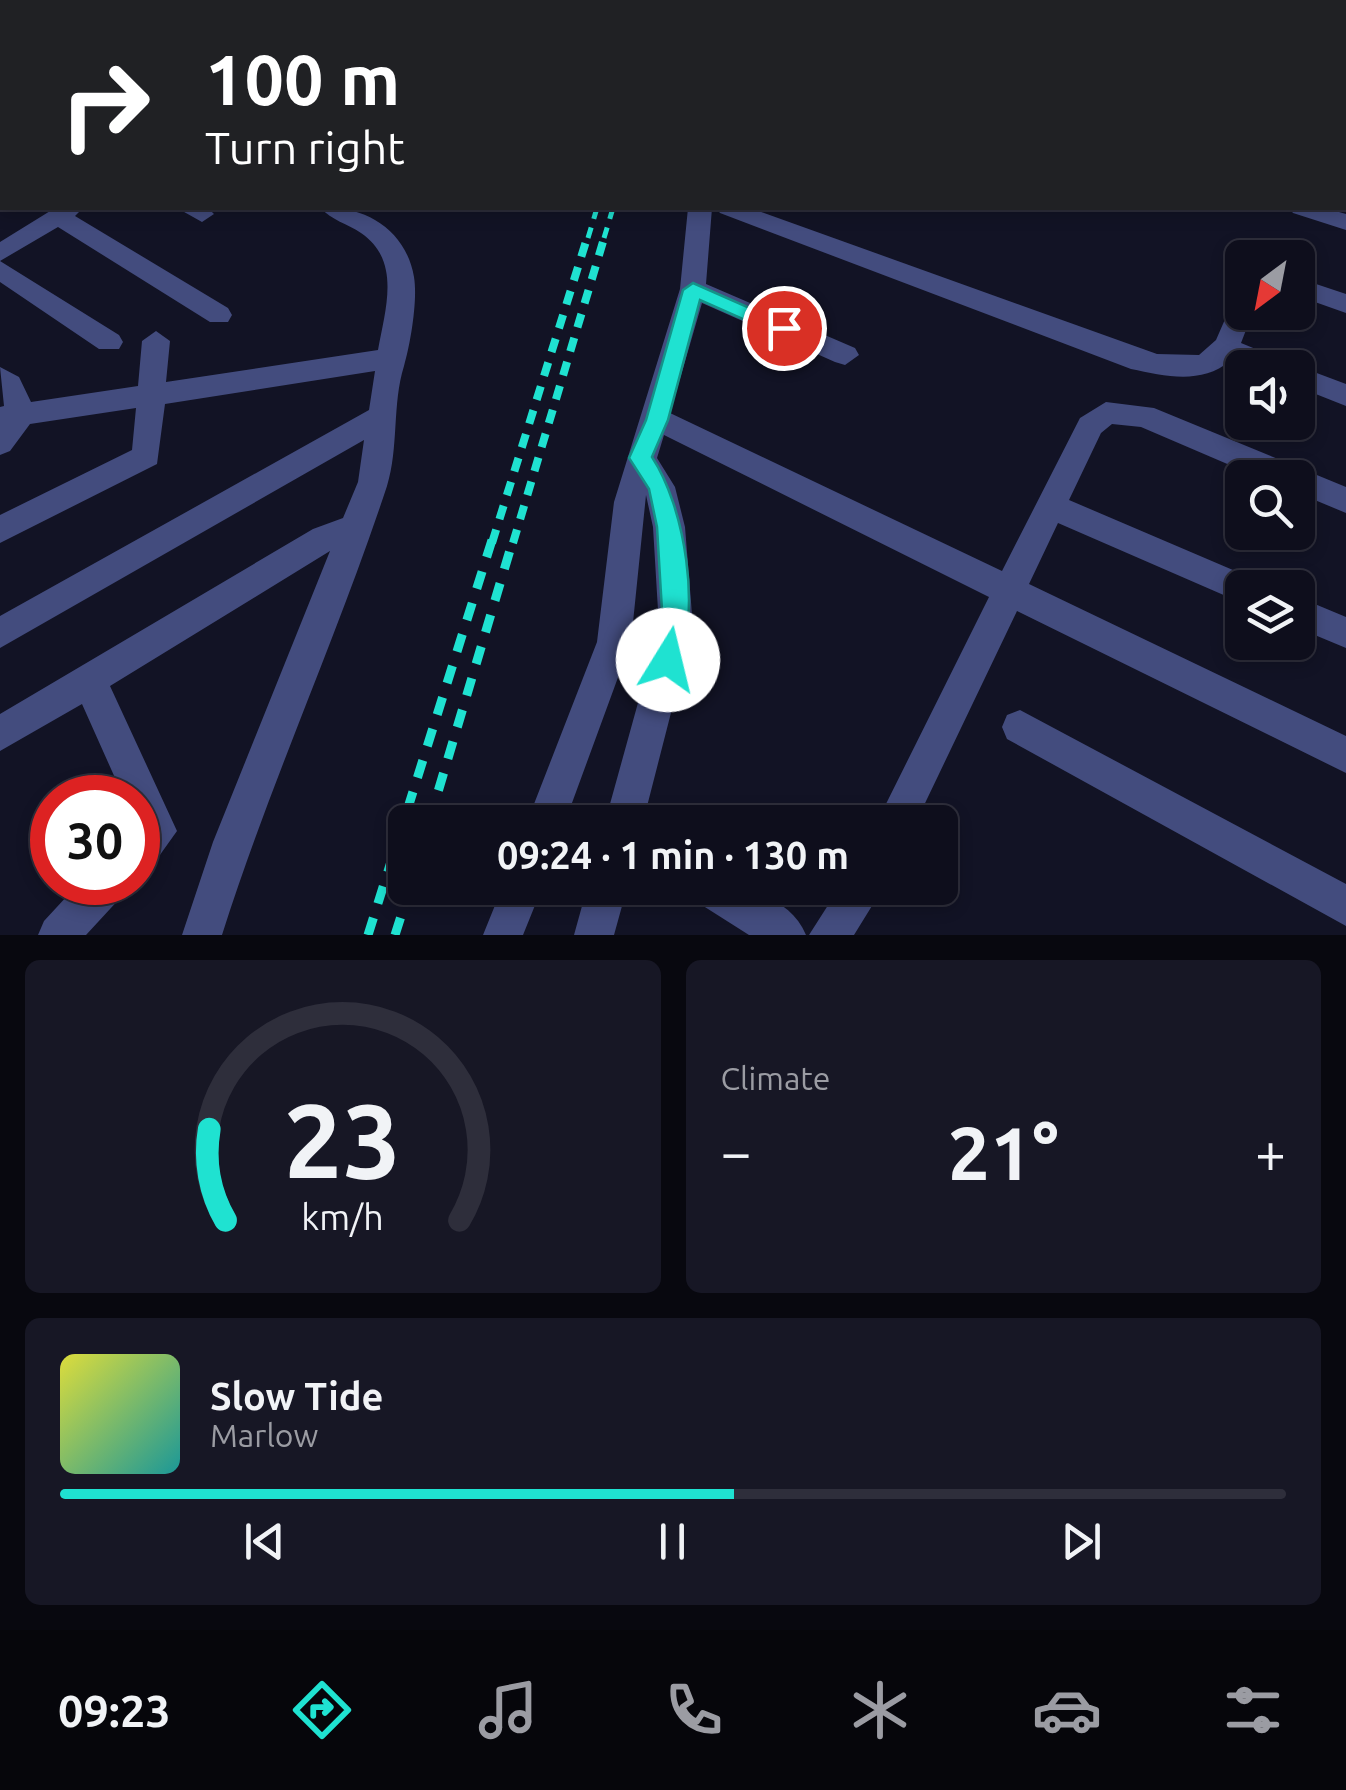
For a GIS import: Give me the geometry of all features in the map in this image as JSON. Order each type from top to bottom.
[{"type":"street","points":[[202,935],[232,842],[373,482],[379,418],[394,358],[402,282],[397,251],[364,222],[337,210]]},
{"type":"street","points":[[552,805],[614,642],[629,502],[657,420],[693,290],[700,210]]},
{"type":"street","points":[[733,210],[1131,359],[1179,368],[1206,365],[1226,348],[1233,330]]},
{"type":"street","points":[[1307,210],[1346,222]]},
{"type":"street","points":[[0,253],[64,212],[219,315]]},
{"type":"street","points":[[0,270],[109,342]]},
{"type":"street","points":[[693,290],[845,355]]},
{"type":"street","points":[[1315,293],[1346,304]]},
{"type":"street","points":[[0,530],[146,456],[156,341]]},
{"type":"street","points":[[1226,348],[1231,350]]},
{"type":"street","points":[[11,416],[394,358]]},
{"type":"street","points":[[0,377],[9,384],[11,416],[0,443]]},
{"type":"street","points":[[1315,382],[1346,394]]},
{"type":"street","points":[[904,805],[1090,426],[1106,413],[1144,416],[1249,460]]},
{"type":"street","points":[[0,633],[379,418]]},
{"type":"street","points":[[657,420],[1346,756]]},
{"type":"street","points":[[629,805],[676,627],[669,527],[660,487],[641,458]]},
{"type":"street","points":[[1315,487],[1346,500]]},
{"type":"street","points":[[1050,506],[1225,582]]},
{"type":"street","points":[[0,734],[324,538],[356,527]]},
{"type":"street","points":[[1315,619],[1346,633]]},
{"type":"street","points":[[89,680],[132,775]]},
{"type":"street","points":[[1020,727],[1346,906]]},
{"type":"street","points":[[58,935],[86,905]]},
{"type":"street","points":[[503,935],[515,905]]},
{"type":"street","points":[[594,935],[602,905]]},
{"type":"street","points":[[738,905],[786,935]]},
{"type":"street","points":[[829,935],[851,905]]},
{"type":"railway","points":[[588,238],[596,210]]},
{"type":"railway","points":[[604,238],[612,210]]},
{"type":"railway","points":[[492,543],[588,235]]},
{"type":"railway","points":[[513,543],[605,235]]},
{"type":"railway","points":[[368,935],[492,540]]},
{"type":"railway","points":[[434,805],[513,540]]},
{"type":"railway","points":[[395,935],[405,905]]},
{"type":"route","points":[[668,660],[676,627],[669,527],[660,487],[641,458],[657,420],[693,290],[784,328]]}]
